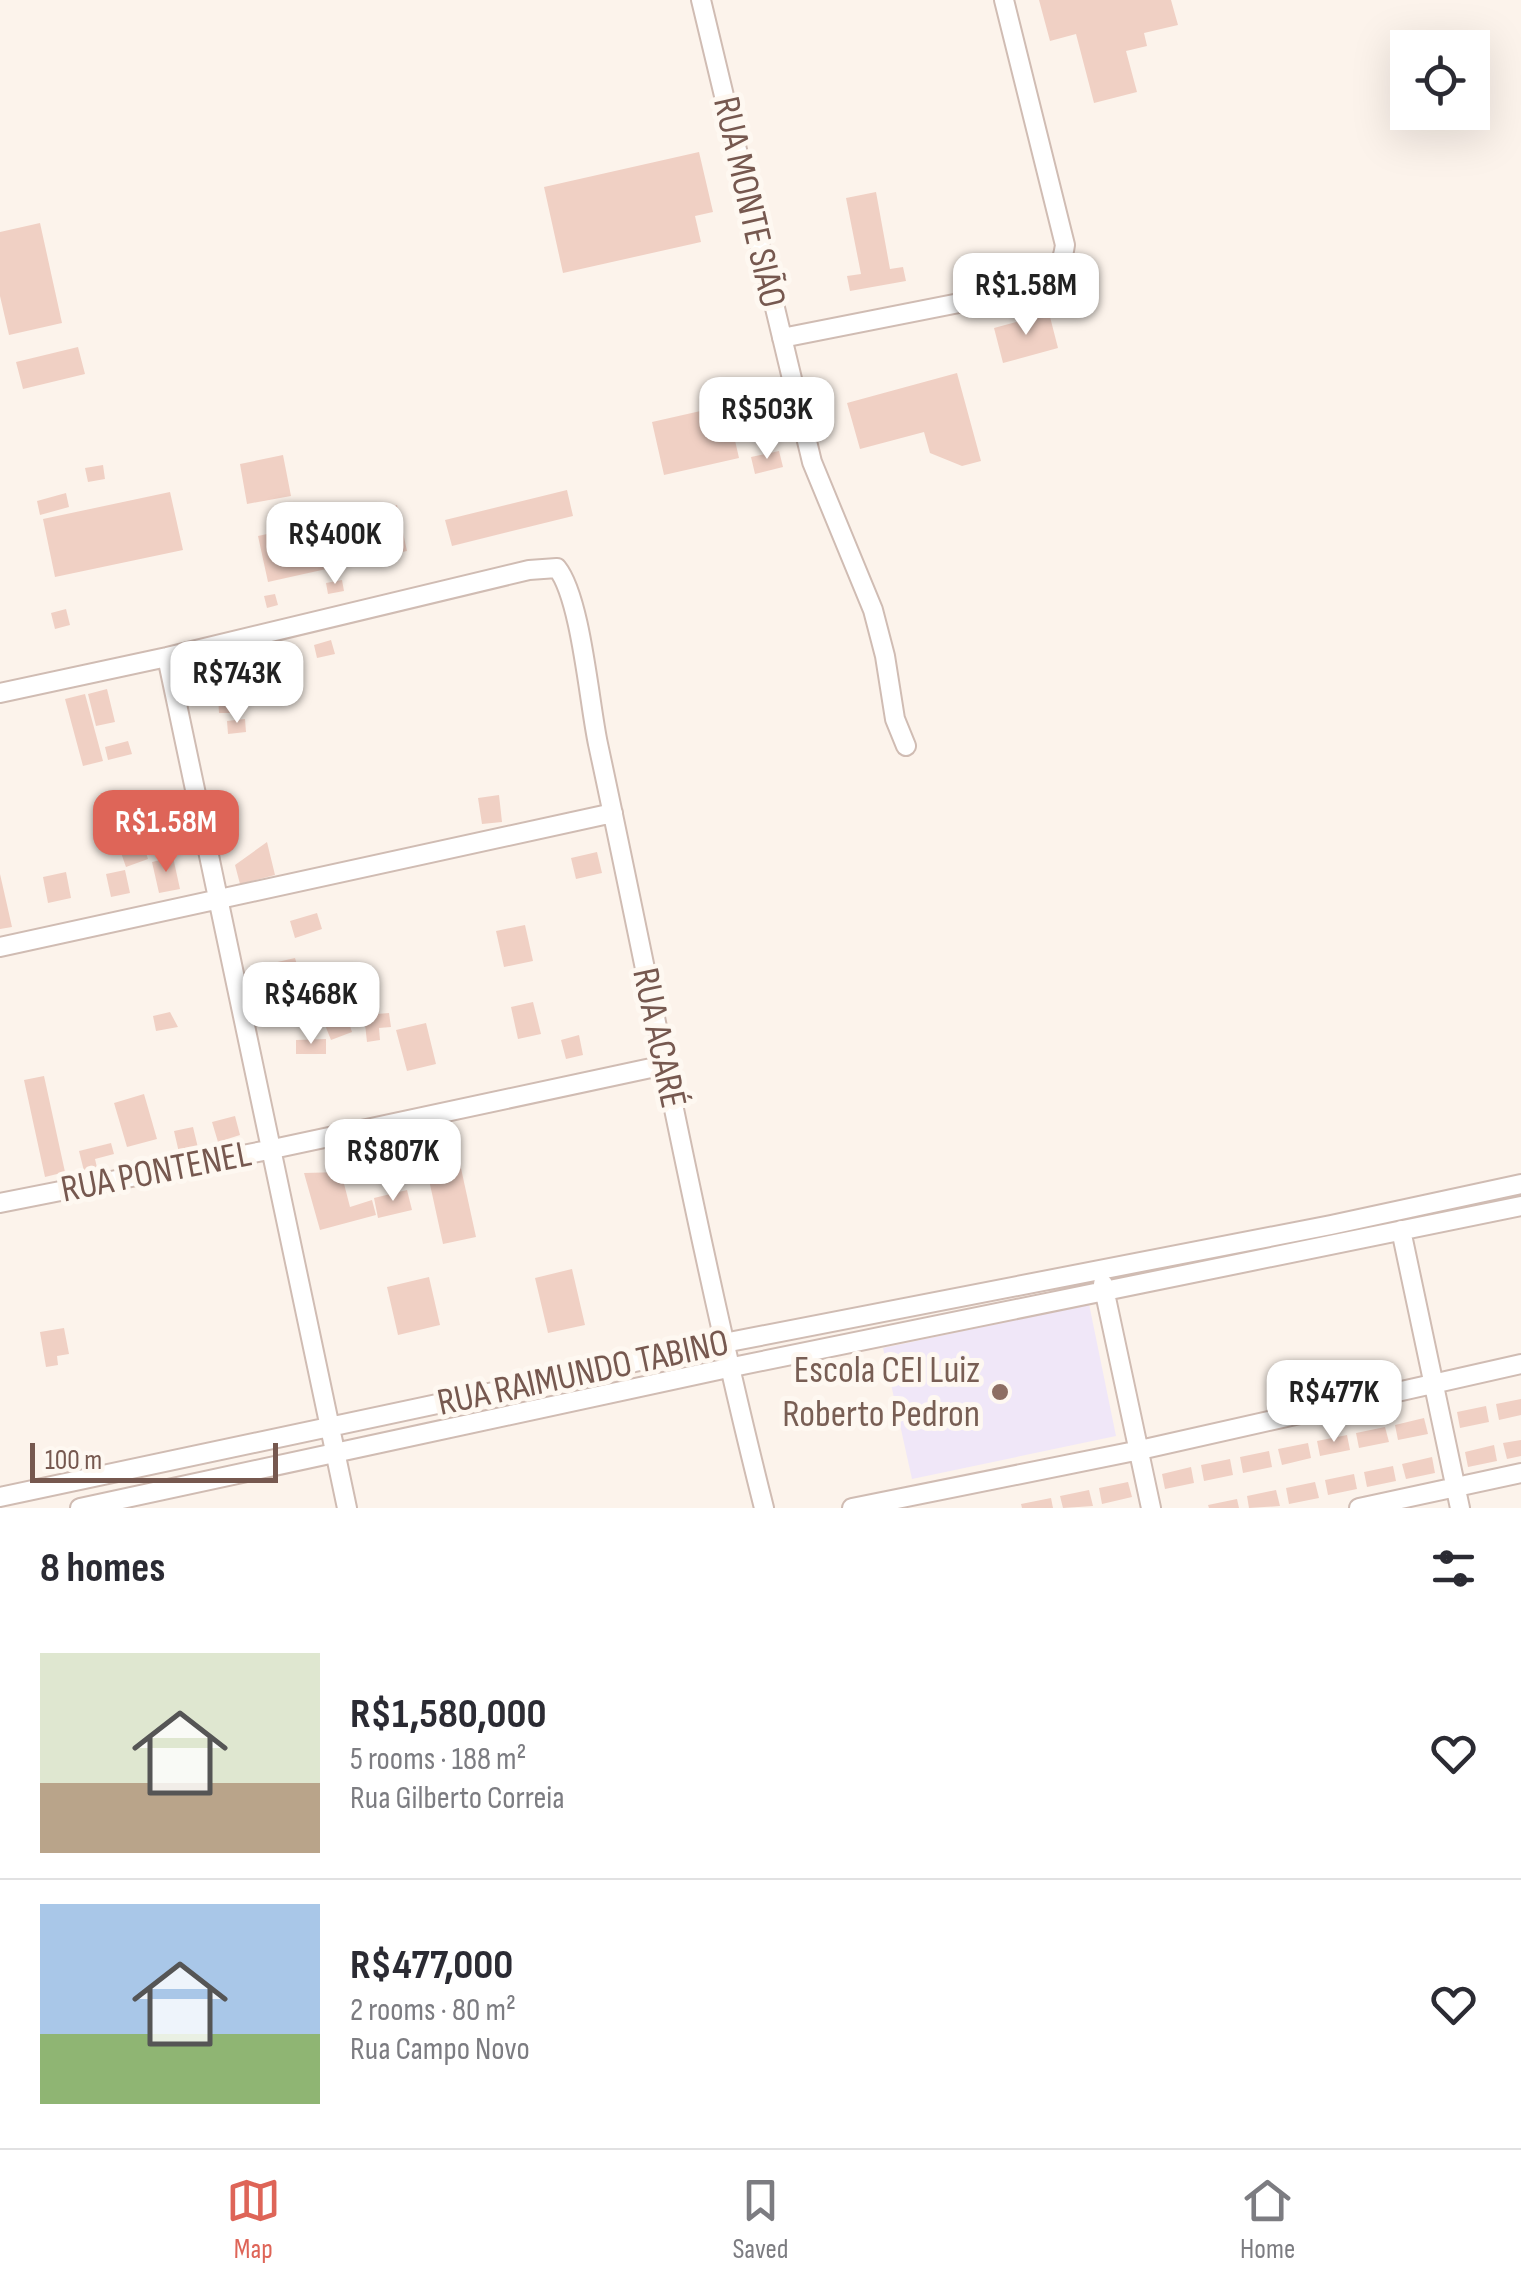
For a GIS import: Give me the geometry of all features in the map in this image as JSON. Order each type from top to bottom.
[{"type":"street","name":"RUA MONTE SIÃO","points":[[701,0],[812,462],[873,610],[885,656],[894,719],[906,746]]},
{"type":"street","points":[[782,338],[1030,290],[1052,280],[1060,270],[1065,245],[1004,0]]},
{"type":"street","name":"RUA ACARÉ","points":[[167,657],[529,570],[557,568],[563,576],[728,1368],[764,1508]]},
{"type":"street","points":[[0,693],[167,657],[347,1508]]},
{"type":"street","points":[[0,946],[613,813]]},
{"type":"street","name":"RUA PONTENEL","points":[[0,1204],[664,1065]]},
{"type":"street","name":"RUA RAIMUNDO TABINO","points":[[0,1498],[724,1343],[1521,1184]]},
{"type":"street","name":"RUA RAIMUNDO TABINO","points":[[80,1508],[728,1368],[1521,1206]]},
{"type":"street","points":[[1401,1230],[1460,1508]]},
{"type":"street","points":[[1100,1270],[1151,1508]]},
{"type":"street","points":[[852,1508],[1140,1450],[1521,1364]]},
{"type":"street","points":[[262,1442],[270,1469]]},
{"type":"street","points":[[1360,1508],[1521,1473]]},
{"type":"shaded area","name":"Escola CEI Luiz Roberto Pedron","points":[[1089,1304],[1116,1436],[912,1479],[883,1348]]},
{"type":"building","points":[[1039,0],[1171,0],[1178,25],[1144,33],[1147,46],[1126,51],[1137,92],[1094,103],[1076,34],[1050,41]]},
{"type":"building","points":[[699,152],[713,212],[695,216],[701,242],[563,273],[544,187]]},
{"type":"building","points":[[876,192],[890,269],[903,267],[906,281],[850,291],[847,276],[861,274],[846,198]]},
{"type":"building","points":[[40,223],[62,323],[9,335],[0,296],[0,232]]},
{"type":"building","points":[[1049,313],[1058,348],[1003,363],[994,328]]},
{"type":"building","points":[[78,347],[85,374],[23,389],[16,362]]},
{"type":"building","points":[[957,373],[981,461],[962,466],[930,453],[924,432],[860,449],[847,403]]},
{"type":"building","points":[[727,405],[739,458],[664,475],[652,422]]},
{"type":"building","points":[[779,451],[783,467],[755,474],[751,457]]},
{"type":"building","points":[[283,455],[291,496],[247,504],[240,464]]},
{"type":"building","points":[[103,465],[105,479],[88,482],[85,468]]},
{"type":"building","points":[[567,490],[573,516],[452,546],[445,520]]},
{"type":"building","points":[[170,492],[183,550],[55,577],[43,519]]},
{"type":"building","points":[[66,493],[69,507],[40,515],[37,501]]},
{"type":"building","points":[[397,505],[407,551],[268,582],[258,536]]},
{"type":"building","points":[[342,580],[344,591],[328,594],[326,583]]},
{"type":"building","points":[[275,594],[278,605],[267,608],[264,596]]},
{"type":"building","points":[[66,609],[70,625],[55,629],[51,613]]},
{"type":"building","points":[[331,640],[335,654],[317,658],[314,645]]},
{"type":"building","points":[[107,689],[115,722],[96,726],[88,694]]},
{"type":"building","points":[[85,694],[103,761],[83,766],[65,699]]},
{"type":"building","points":[[237,696],[237,713],[219,713],[218,697]]},
{"type":"building","points":[[245,719],[246,732],[228,734],[227,721]]},
{"type":"building","points":[[128,741],[132,754],[108,760],[105,747]]},
{"type":"building","points":[[499,795],[502,822],[482,824],[478,798]]},
{"type":"building","points":[[267,842],[275,875],[240,884],[235,865]]},
{"type":"building","points":[[143,843],[148,859],[126,867],[120,850]]},
{"type":"building","points":[[597,852],[602,873],[576,879],[571,858]]},
{"type":"building","points":[[173,857],[180,889],[159,893],[152,862]]},
{"type":"building","points":[[125,870],[130,893],[111,897],[106,874]]},
{"type":"building","points":[[66,872],[71,898],[48,903],[43,877]]},
{"type":"building","points":[[0,874],[12,927],[0,929]]},
{"type":"building","points":[[317,913],[322,929],[295,938],[290,921]]},
{"type":"building","points":[[525,925],[533,961],[504,967],[496,931]]},
{"type":"building","points":[[295,958],[300,975],[278,980],[273,963]]},
{"type":"building","points":[[533,1002],[541,1034],[518,1039],[511,1007]]},
{"type":"building","points":[[170,1012],[178,1027],[156,1031],[153,1016]]},
{"type":"building","points":[[389,1013],[391,1027],[379,1028],[380,1040],[367,1042],[364,1015]]},
{"type":"building","points":[[347,1017],[352,1032],[331,1040],[325,1025]]},
{"type":"building","points":[[426,1023],[436,1064],[407,1071],[396,1030]]},
{"type":"building","points":[[579,1035],[583,1055],[566,1059],[561,1040]]},
{"type":"building","points":[[326,1039],[326,1054],[296,1054],[296,1040]]},
{"type":"building","points":[[44,1076],[65,1172],[45,1177],[24,1080]]},
{"type":"building","points":[[144,1094],[157,1139],[127,1147],[114,1103]]},
{"type":"building","points":[[235,1116],[240,1135],[218,1142],[212,1122]]},
{"type":"building","points":[[193,1127],[199,1152],[180,1157],[174,1131]]},
{"type":"building","points":[[111,1143],[114,1154],[95,1159],[99,1176],[86,1179],[79,1151]]},
{"type":"building","points":[[457,1150],[476,1237],[443,1244],[424,1157]]},
{"type":"building","points":[[341,1172],[350,1207],[372,1200],[376,1215],[320,1230],[304,1173]]},
{"type":"building","points":[[407,1190],[412,1210],[378,1218],[374,1198]]},
{"type":"building","points":[[572,1269],[585,1325],[548,1333],[535,1278]]},
{"type":"building","points":[[429,1277],[440,1325],[398,1335],[387,1287]]},
{"type":"building","points":[[64,1328],[69,1354],[57,1356],[58,1365],[46,1367],[40,1332]]},
{"type":"building","points":[[1521,1399],[1521,1415],[1499,1420],[1496,1404]]},
{"type":"building","points":[[1486,1406],[1489,1422],[1460,1428],[1457,1412]]},
{"type":"building","points":[[1424,1418],[1428,1434],[1398,1440],[1395,1425]]},
{"type":"building","points":[[1385,1427],[1389,1442],[1359,1448],[1356,1433]]},
{"type":"building","points":[[1347,1435],[1350,1450],[1320,1456],[1317,1441]]},
{"type":"building","points":[[1521,1440],[1521,1456],[1507,1459],[1503,1443]]},
{"type":"building","points":[[1308,1443],[1311,1458],[1282,1465],[1278,1449]]},
{"type":"building","points":[[1494,1445],[1497,1461],[1468,1467],[1465,1452]]},
{"type":"building","points":[[1269,1451],[1272,1467],[1243,1473],[1240,1457]]},
{"type":"building","points":[[1432,1457],[1435,1473],[1406,1479],[1402,1464]]},
{"type":"building","points":[[1230,1459],[1233,1475],[1204,1481],[1201,1465]]},
{"type":"building","points":[[1393,1466],[1396,1481],[1367,1487],[1364,1472]]},
{"type":"building","points":[[1191,1467],[1194,1483],[1165,1489],[1162,1474]]},
{"type":"building","points":[[1354,1474],[1357,1489],[1328,1495],[1325,1480]]},
{"type":"building","points":[[1128,1482],[1132,1497],[1102,1504],[1099,1488]]},
{"type":"building","points":[[1315,1482],[1319,1498],[1289,1504],[1286,1488]]},
{"type":"building","points":[[1089,1490],[1093,1506],[1063,1508],[1060,1496]]},
{"type":"building","points":[[1276,1490],[1280,1506],[1249,1508],[1247,1496]]},
{"type":"building","points":[[1051,1498],[1053,1508],[1022,1508],[1021,1504]]},
{"type":"building","points":[[1237,1499],[1239,1508],[1208,1505]]},
{"type":"place","name":"Escola CEI Luiz Roberto Pedron","points":[[1000,1392]]}]
